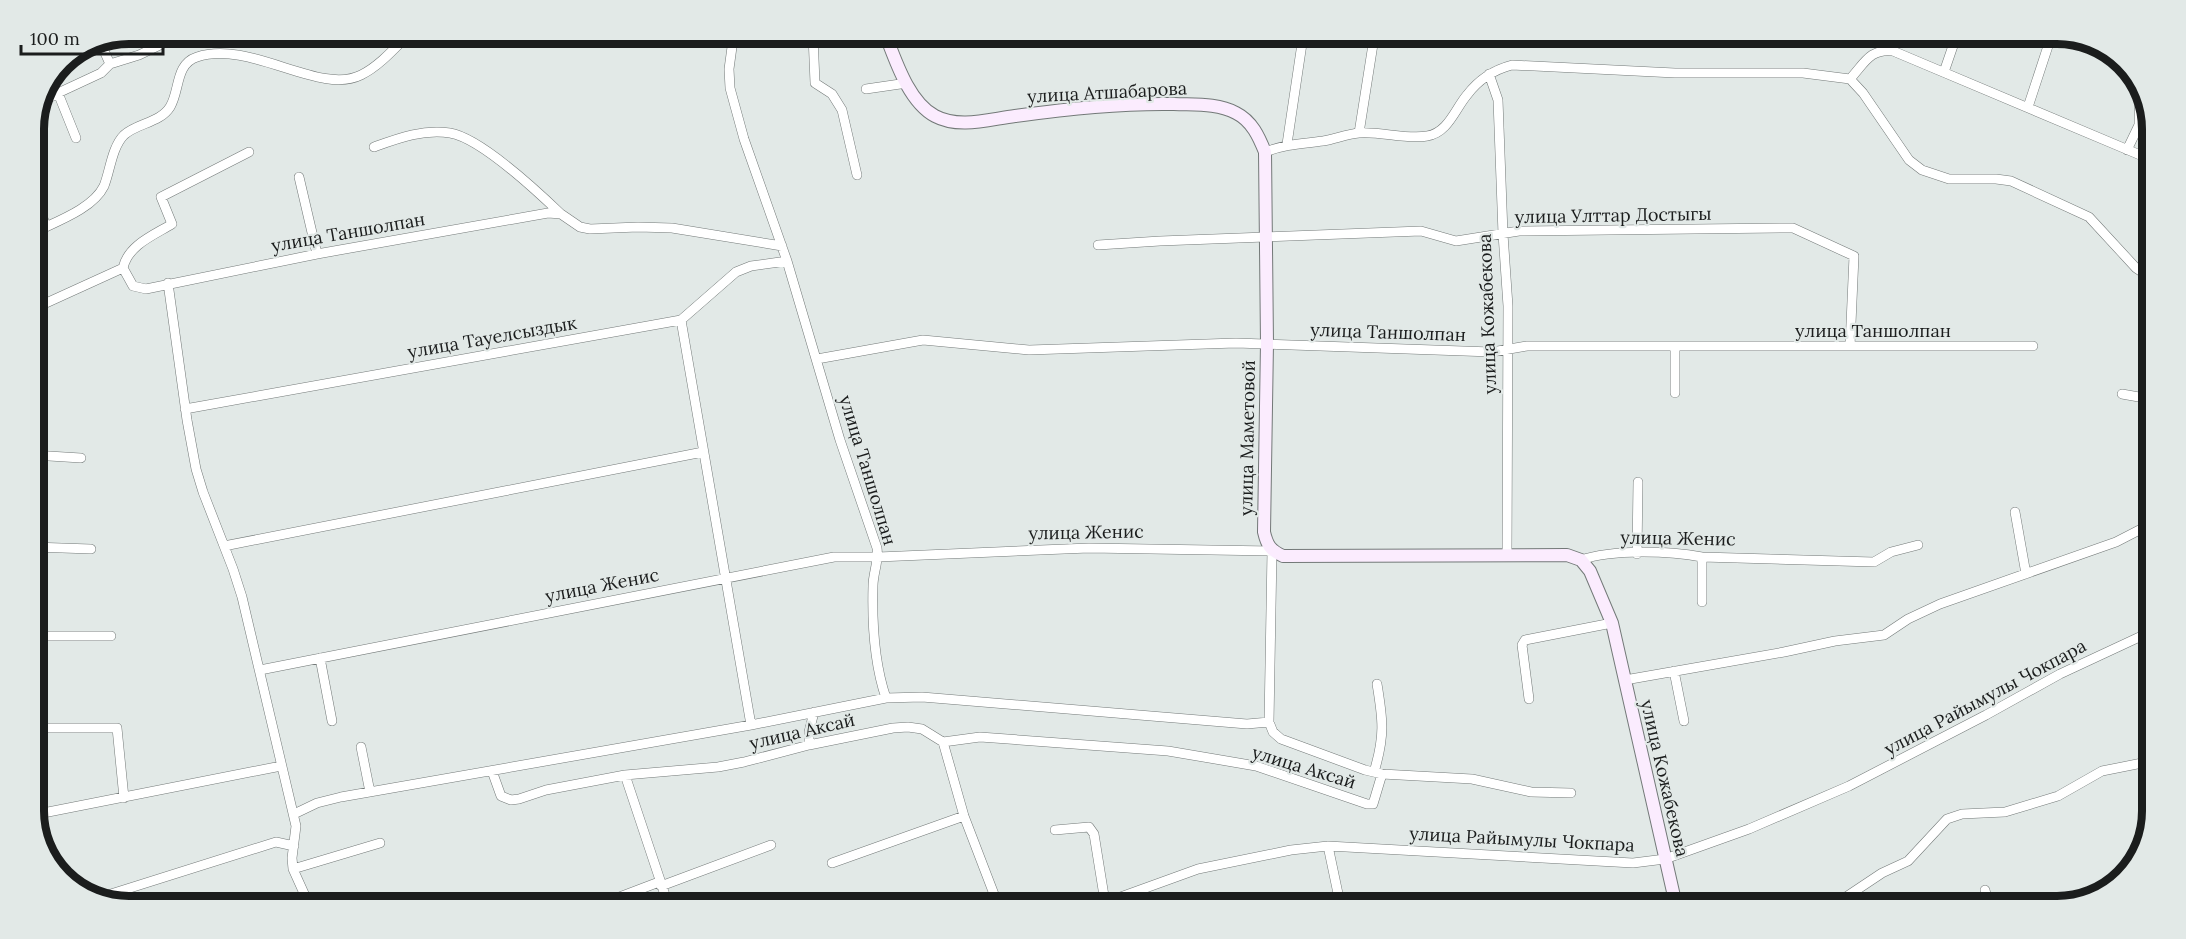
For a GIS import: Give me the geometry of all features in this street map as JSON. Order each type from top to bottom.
[{"type":"main road","name":"улица Атшабарова","points":[[890,44],[907,83],[924,108],[935,116],[950,121],[966,123],[1054,110],[1105,106],[1204,105],[1223,107],[1239,114],[1259,136],[1265,152]]},
{"type":"main road","name":"улица Маметовой","points":[[1265,152],[1267,343],[1264,532],[1272,551]]},
{"type":"main road","name":"улица Женис","points":[[1272,551],[1283,556],[1306,557],[1567,555],[1581,560]]},
{"type":"main road","name":"улица Кожабекова","points":[[1581,560],[1590,571],[1612,623],[1674,896]]},
{"type":"street","points":[[49,98],[101,73],[110,64],[139,55],[162,44]]},
{"type":"street","points":[[44,220],[46,227],[76,212],[97,196],[103,188],[119,141],[125,134],[162,116],[169,108],[181,71],[195,57],[222,52],[241,55],[331,80],[346,80],[374,68],[399,44]]},
{"type":"street","name":"улица Таншолпан","points":[[733,44],[729,69],[730,88],[744,139],[787,261],[840,440],[877,548],[878,557],[873,583],[876,647],[880,682],[886,698]]},
{"type":"street","points":[[813,44],[815,83],[832,94],[842,110],[857,175]]},
{"type":"street","points":[[1287,144],[1302,44]]},
{"type":"street","points":[[1359,133],[1373,44]]},
{"type":"street","points":[[1944,72],[1954,44]]},
{"type":"street","points":[[2028,107],[2049,44]]},
{"type":"street","points":[[103,48],[110,64]]},
{"type":"street","points":[[1850,79],[1872,54],[1881,49],[1893,51],[2142,156]]},
{"type":"street","points":[[1265,152],[1287,144],[1324,141],[1359,133],[1427,136],[1439,132],[1448,124],[1467,95],[1489,74],[1512,65],[1675,73],[1803,73],[1850,79],[1863,93],[1909,160],[1922,170],[1949,178],[2011,181],[2089,217],[2142,272]]},
{"type":"street","name":"улица Кожабекова","points":[[1489,74],[1498,100],[1508,306],[1507,555]]},
{"type":"street","points":[[866,89],[907,83]]},
{"type":"street","points":[[58,93],[76,138]]},
{"type":"street","points":[[2127,150],[2139,125],[2139,105]]},
{"type":"street","points":[[374,147],[420,133],[451,133],[473,142],[534,187],[561,214],[580,227],[590,229],[672,228],[782,246]]},
{"type":"street","points":[[44,304],[123,267],[125,258],[134,248],[172,224],[161,197],[249,152]]},
{"type":"street","points":[[299,177],[317,254]]},
{"type":"street","name":"улица Таншолпан","points":[[123,267],[133,286],[139,289],[317,254],[548,213],[561,214]]},
{"type":"street","name":"улица Улттар Достыгы","points":[[1098,245],[1421,231],[1456,241],[1519,231],[1793,228],[1854,256],[1850,346]]},
{"type":"street","points":[[751,725],[681,320],[736,272],[751,266],[787,261]]},
{"type":"street","points":[[168,283],[185,409],[196,469],[202,492],[242,597],[294,814],[296,826],[294,869],[305,896]]},
{"type":"street","name":"улица Тауелсыздык","points":[[185,409],[681,320]]},
{"type":"street","name":"улица Таншолпан","points":[[817,359],[923,340],[1029,350],[1267,343],[1492,352],[1527,346],[2032,346]]},
{"type":"street","points":[[1675,347],[1675,393]]},
{"type":"street","points":[[2122,394],[2142,398]]},
{"type":"street","points":[[224,546],[704,452]]},
{"type":"street","points":[[44,456],[81,458]]},
{"type":"street","points":[[1637,554],[1638,482]]},
{"type":"street","points":[[2015,512],[2026,574]]},
{"type":"street","points":[[1625,680],[1835,641],[1884,635],[1908,619],[1940,604],[2116,542],[2142,529]]},
{"type":"street","name":"улица Женис","points":[[1581,560],[1596,555],[1678,552],[1702,556],[1874,562],[1891,552],[1918,545]]},
{"type":"street","points":[[44,547],[92,549]]},
{"type":"street","name":"улица Женис","points":[[260,670],[834,557],[1089,548],[1272,551]]},
{"type":"street","name":"улица Маметовой","points":[[1269,722],[1272,551]]},
{"type":"street","points":[[1702,556],[1702,602]]},
{"type":"street","points":[[1529,699],[1522,645],[1525,640],[1612,623]]},
{"type":"street","points":[[44,636],[111,636]]},
{"type":"street","name":"улица Райымулы Чокпара","points":[[1122,896],[1198,869],[1291,850],[1328,846],[1633,862],[1665,859],[1749,829],[1849,786],[2060,674],[2142,636]]},
{"type":"street","points":[[320,658],[332,721]]},
{"type":"street","points":[[1674,671],[1684,721]]},
{"type":"street","points":[[1377,684],[1383,734],[1378,773],[1472,779],[1531,792],[1571,793]]},
{"type":"street","name":"улица Аксай","points":[[294,814],[316,803],[370,792],[751,725],[886,698],[922,697],[1247,724],[1269,722],[1273,732],[1281,739],[1378,773],[1373,804],[1367,804],[1256,766],[1168,752],[980,736],[942,742],[922,729],[908,727],[809,745],[744,762],[625,775],[546,790],[511,800],[501,796],[492,771]]},
{"type":"street","points":[[809,745],[809,732],[814,712]]},
{"type":"street","points":[[44,728],[117,728],[124,798]]},
{"type":"street","points":[[942,742],[964,816],[995,896]]},
{"type":"street","points":[[361,747],[370,792]]},
{"type":"street","points":[[1848,896],[1882,873],[1908,861],[1947,819],[1962,814],[2005,812],[2058,796],[2102,771],[2142,763]]},
{"type":"street","points":[[44,813],[281,766]]},
{"type":"street","points":[[625,775],[665,896]]},
{"type":"street","points":[[831,863],[964,816]]},
{"type":"street","points":[[1055,830],[1089,827],[1094,834],[1104,896]]},
{"type":"street","points":[[111,894],[276,842],[285,842],[294,846]]},
{"type":"street","points":[[294,869],[380,843]]},
{"type":"street","points":[[624,896],[771,845]]},
{"type":"street","points":[[1328,846],[1339,896]]},
{"type":"street","points":[[1985,890],[1986,896]]}]
